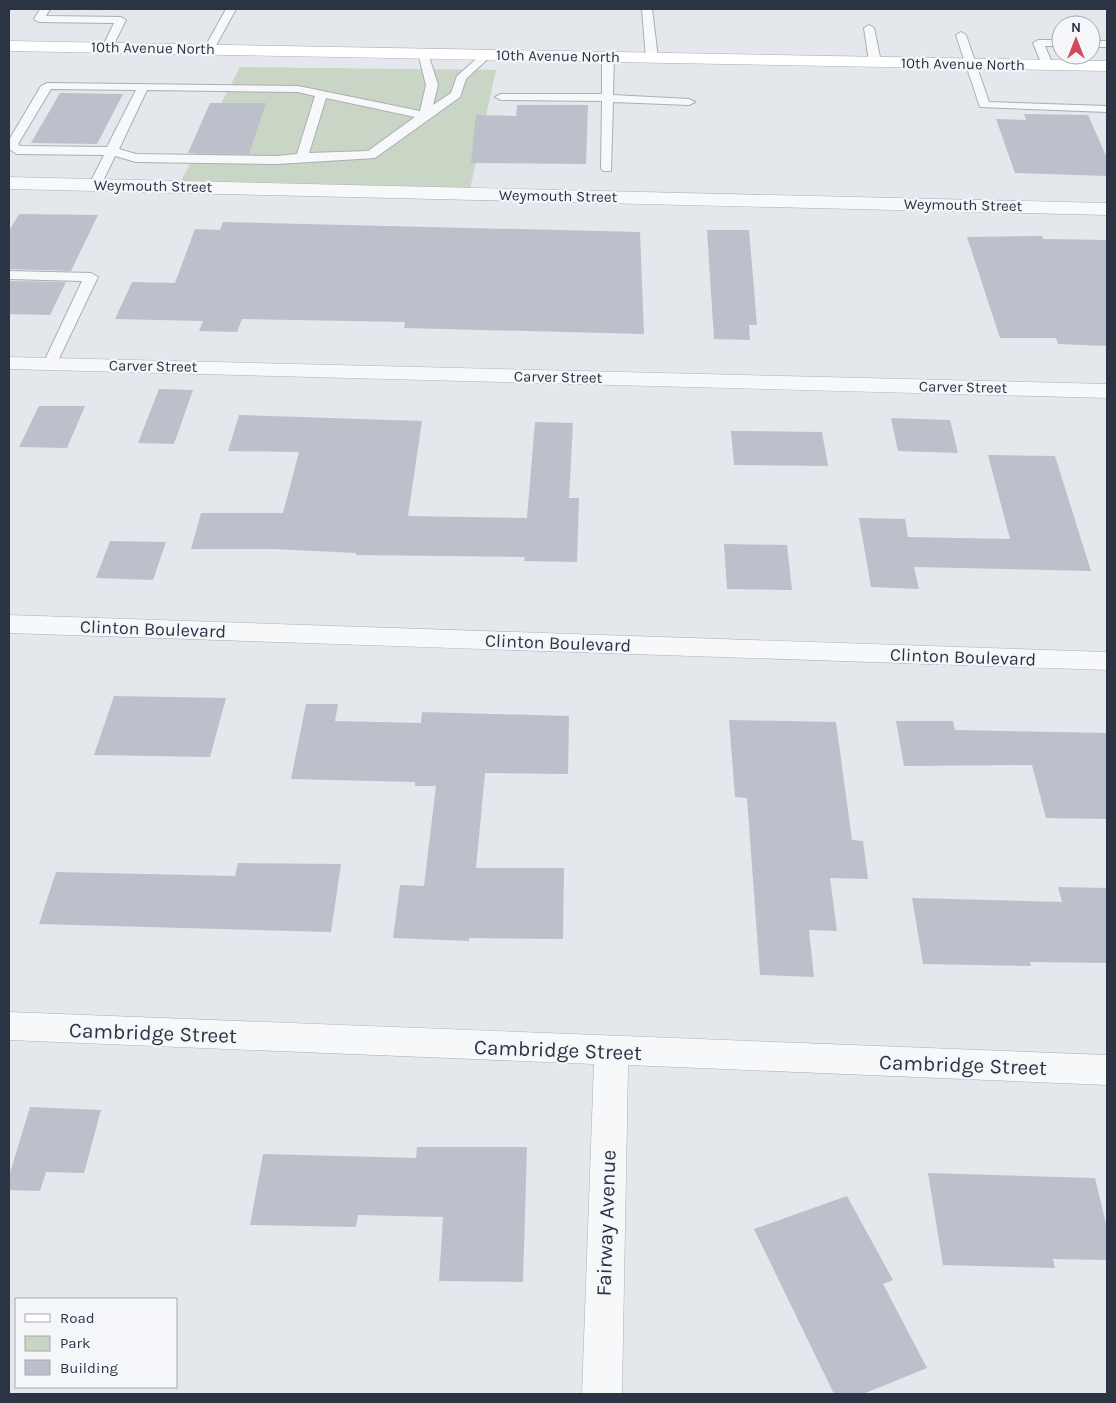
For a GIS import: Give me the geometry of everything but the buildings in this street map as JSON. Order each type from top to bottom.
[{"type":"street","name":"10th Avenue North","points":[[9,46],[1107,66]]},
{"type":"street","name":"Weymouth Street","points":[[9,183],[1107,209]]},
{"type":"street","name":"Carver Street","points":[[9,362],[1107,391]]},
{"type":"street","name":"Clinton Boulevard","points":[[9,624],[1107,661]]},
{"type":"street","name":"Cambridge Street","points":[[9,1026],[611,1052],[1107,1070]]},
{"type":"street","name":"Fairway Avenue","points":[[602,1394],[611,1052]]},
{"type":"lane","points":[[45,9],[39,19],[121,20],[107,48]]},
{"type":"lane","points":[[209,49],[231,9]]},
{"type":"lane","points":[[647,9],[652,58]]},
{"type":"lane","points":[[868,28],[875,62]]},
{"type":"lane","points":[[961,35],[984,105],[1107,109]]},
{"type":"lane","points":[[1046,65],[1038,43],[1051,44]]},
{"type":"lane","points":[[423,53],[432,84],[426,116]]},
{"type":"lane","points":[[426,116],[298,88],[47,86],[12,145],[17,150],[111,151],[136,158],[277,160],[302,157],[371,155],[456,95],[461,78],[488,54]]},
{"type":"lane","points":[[607,168],[608,57]]},
{"type":"lane","points":[[95,185],[143,87]]},
{"type":"lane","points":[[302,157],[322,94]]},
{"type":"lane","points":[[500,97],[608,98],[689,102]]},
{"type":"lane","points":[[35,106],[53,106]]},
{"type":"lane","points":[[117,106],[134,106]]},
{"type":"lane","points":[[21,128],[40,128]]},
{"type":"lane","points":[[105,128],[122,128]]},
{"type":"lane","points":[[9,275],[92,277],[50,364]]},
{"type":"green space","points":[[240,67],[496,70],[469,194],[178,187]]}]
